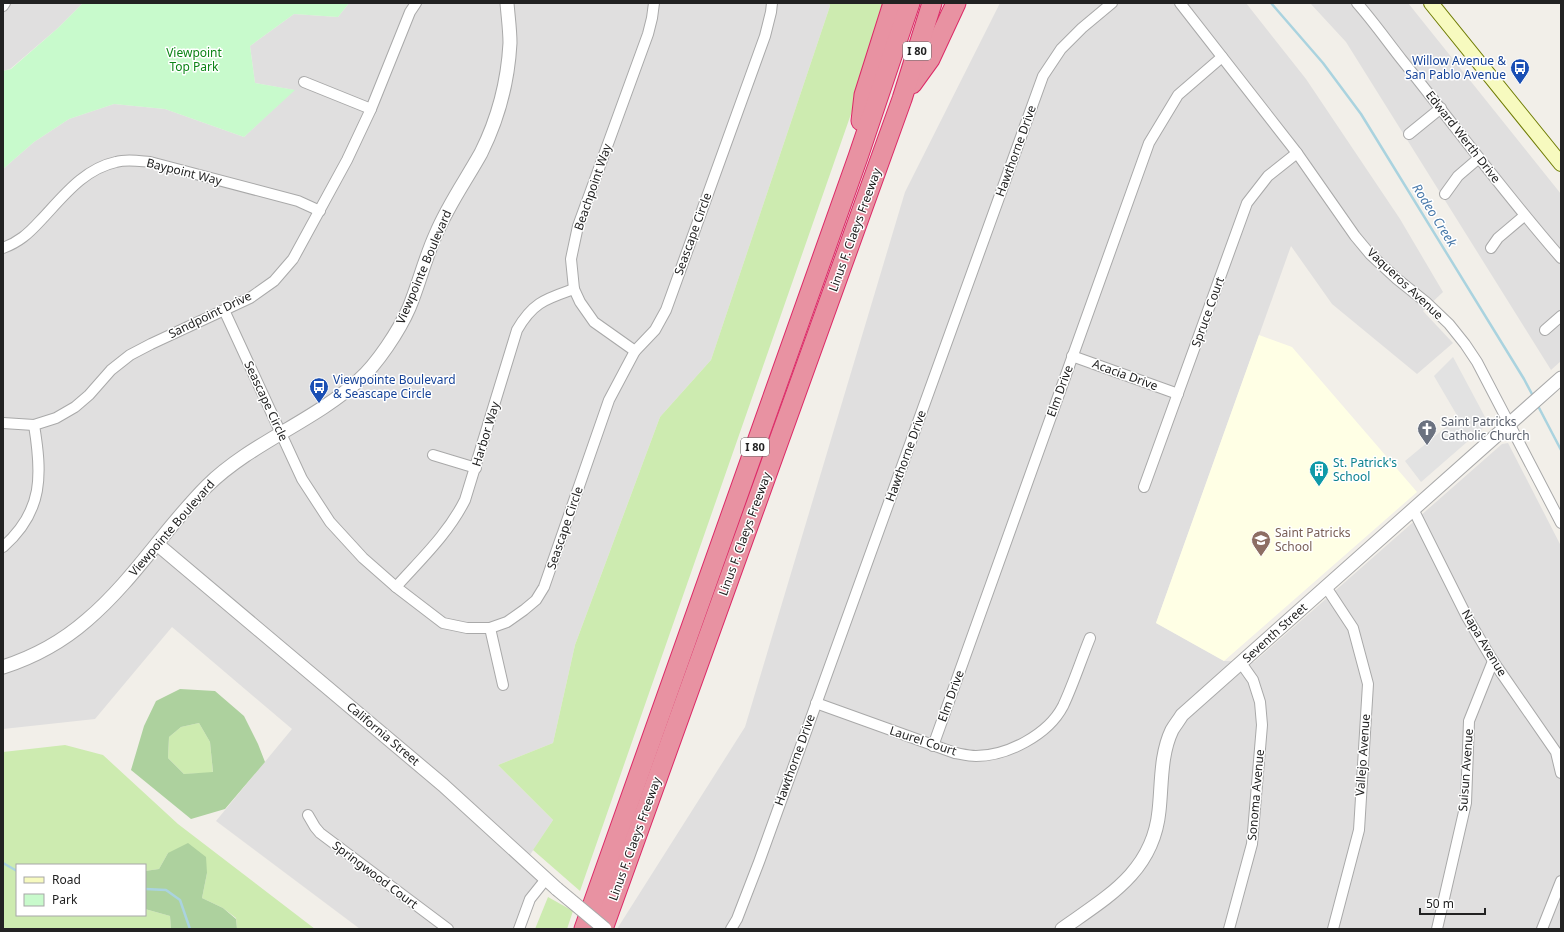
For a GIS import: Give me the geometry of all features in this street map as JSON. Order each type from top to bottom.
[{"type":"highway","points":[[858,156],[864,95],[893,3]]},
{"type":"highway","name":"Linus F. Claeys Freeway","points":[[584,929],[858,156],[910,3]]},
{"type":"highway","name":"Linus F. Claeys Freeway","points":[[604,929],[902,99],[932,3]]},
{"type":"highway","points":[[902,99],[930,59],[956,3]]},
{"type":"main road","points":[[1431,3],[1560,161]]},
{"type":"street","points":[[3,6],[6,3]]},
{"type":"street","name":"Sandpoint Drive","points":[[3,423],[34,425],[56,418],[75,407],[89,395],[111,370],[130,355],[250,298],[274,281],[293,259],[347,160],[410,12],[416,3]]},
{"type":"street","name":"Viewpointe Boulevard","points":[[3,667],[47,648],[83,624],[115,594],[200,493],[213,480],[243,456],[323,409],[361,378],[382,353],[402,322],[409,308],[437,232],[481,151],[495,117],[506,78],[509,48],[507,3]]},
{"type":"street","name":"Beachpoint Way","points":[[635,351],[594,322],[580,302],[574,289],[571,259],[578,226],[648,34],[654,3]]},
{"type":"street","name":"Seascape Circle","points":[[224,310],[302,479],[330,522],[363,558],[396,587],[443,623],[467,628],[490,628],[507,622],[536,600],[544,587],[609,400],[635,351],[655,330],[666,310],[765,36],[772,12],[772,3]]},
{"type":"street","name":"Hawthorne Drive","points":[[731,929],[737,919],[759,862],[1043,76],[1061,49],[1082,28],[1112,3]]},
{"type":"street","name":"Vaqueros Avenue","points":[[1180,3],[1297,153],[1339,215],[1370,254],[1397,279],[1427,303],[1449,324],[1465,344],[1477,362],[1561,523]]},
{"type":"street","name":"Edward Werth Drive","points":[[1357,3],[1374,22],[1524,216],[1561,258]]},
{"type":"street","name":"Elm Drive","points":[[933,746],[1149,143],[1178,95],[1222,57]]},
{"type":"street","points":[[304,82],[370,109]]},
{"type":"street","points":[[1409,134],[1441,108]]},
{"type":"street","name":"Spruce Court","points":[[1144,487],[1247,203],[1268,176],[1297,153]]},
{"type":"street","points":[[1445,194],[1458,176],[1479,158]]},
{"type":"street","name":"Baypoint Way","points":[[3,248],[15,244],[28,234],[85,174],[98,167],[116,162],[132,160],[150,162],[298,201],[320,211]]},
{"type":"street","points":[[1491,248],[1498,238],[1524,216]]},
{"type":"street","name":"Harbor Way","points":[[396,587],[447,531],[454,522],[465,500],[517,330],[524,318],[533,308],[545,299],[574,289]]},
{"type":"street","points":[[1545,330],[1561,316]]},
{"type":"street","name":"Acacia Drive","points":[[1072,356],[1178,394]]},
{"type":"street","name":"Seventh Street","points":[[1062,929],[1114,892],[1132,876],[1144,858],[1154,837],[1159,813],[1166,744],[1172,729],[1182,715],[1561,378]]},
{"type":"street","points":[[3,547],[14,536],[24,522],[36,494],[39,481],[40,464],[34,425]]},
{"type":"street","points":[[433,455],[476,468]]},
{"type":"street","name":"Napa Avenue","points":[[1413,509],[1467,617],[1493,661],[1556,752],[1561,773]]},
{"type":"street","name":"California Street","points":[[157,544],[444,785],[557,889],[604,929]]},
{"type":"street","name":"Vallejo Avenue","points":[[1326,587],[1353,628],[1368,684],[1359,830],[1333,929]]},
{"type":"street","points":[[490,628],[503,685]]},
{"type":"street","name":"Laurel Court","points":[[816,703],[955,753],[976,756],[1003,752],[1027,742],[1047,727],[1062,708],[1090,638]]},
{"type":"street","name":"Suisun Avenue","points":[[1437,929],[1466,803],[1469,721],[1493,661]]},
{"type":"street","name":"Sonoma Avenue","points":[[1229,929],[1252,844],[1262,725],[1260,702],[1253,680],[1241,663]]},
{"type":"street","name":"Springwood Court","points":[[308,815],[320,834],[448,929]]},
{"type":"street","points":[[519,929],[530,899],[546,879]]},
{"type":"street","points":[[1542,929],[1561,881]]},
{"type":"shaded area","points":[[3,3],[83,3],[58,28],[10,69],[3,71]]},
{"type":"shaded area","points":[[349,3],[829,3],[830,6],[711,360],[660,417],[575,645],[553,743],[498,765],[553,820],[526,861],[546,879],[519,929],[360,929],[216,821],[292,729],[172,627],[95,719],[3,729],[3,169],[34,142],[69,119],[114,104],[165,109],[244,137],[294,90],[255,83],[250,46],[294,14],[338,17]]},
{"type":"shaded area","points":[[1000,3],[1246,3],[1306,79],[1400,219],[1443,292],[1423,311],[1453,343],[1417,374],[1332,304],[1291,246],[1156,623],[1224,661],[1254,662],[1502,444],[1508,443],[1561,546],[1561,929],[617,929],[745,727],[905,192]]},
{"type":"shaded area","points":[[1310,3],[1408,3],[1561,194],[1561,361],[1551,370],[1346,42]]},
{"type":"shaded area","name":"Saint Patricks School","points":[[1259,335],[1292,347],[1417,492],[1224,661],[1156,623]]},
{"type":"shaded area","points":[[1453,357],[1485,417],[1483,428],[1421,482],[1405,461],[1458,417],[1434,376]]},
{"type":"green space","name":"Viewpoint Top Park","points":[[83,3],[349,3],[338,17],[294,14],[250,46],[255,83],[295,90],[244,137],[165,109],[114,104],[69,119],[34,142],[3,169],[3,71],[11,69],[58,28]]},
{"type":"green space","points":[[829,3],[886,3],[866,71],[580,891],[533,850],[553,820],[498,765],[553,743],[575,645],[660,417],[711,360],[830,6]]},
{"type":"green space","points":[[180,689],[215,691],[244,716],[265,762],[225,809],[191,819],[131,770],[144,726],[156,701]],"holes":[[[199,723],[210,742],[213,772],[184,774],[168,758],[169,737],[181,727]]]},
{"type":"green space","points":[[199,723],[210,742],[213,773],[184,774],[168,758],[169,737],[181,727]]},
{"type":"green space","points":[[65,745],[103,755],[178,824],[315,929],[237,929],[236,918],[223,908],[202,898],[207,873],[168,853],[159,869],[146,871],[146,864],[16,864],[16,916],[146,916],[146,909],[170,916],[171,929],[3,929],[3,752]]},
{"type":"green space","points":[[188,843],[206,857],[207,873],[202,898],[223,908],[236,919],[237,929],[171,929],[170,916],[146,909],[146,871],[159,869],[168,853]]},
{"type":"green space","points":[[548,897],[573,911],[567,929],[535,929]]},
{"type":"waterway","name":"Rodeo Creek","points":[[1271,3],[1323,63],[1361,114],[1533,396]]},
{"type":"waterway","name":"Rodeo Creek","points":[[1537,404],[1561,450]]},
{"type":"waterway","points":[[3,863],[16,870]]},
{"type":"waterway","points":[[146,889],[166,890],[180,900],[190,929]]},
{"type":"place","name":"Willow Avenue & San Pablo Avenue","points":[[1520,85]]},
{"type":"place","name":"Viewpointe Boulevard & Seascape Circle","points":[[319,404]]},
{"type":"place","name":"Saint Patricks Catholic Church","points":[[1427,446]]},
{"type":"place","name":"St. Patrick's School","points":[[1319,487]]},
{"type":"place","name":"Saint Patricks School","points":[[1261,557]]}]
